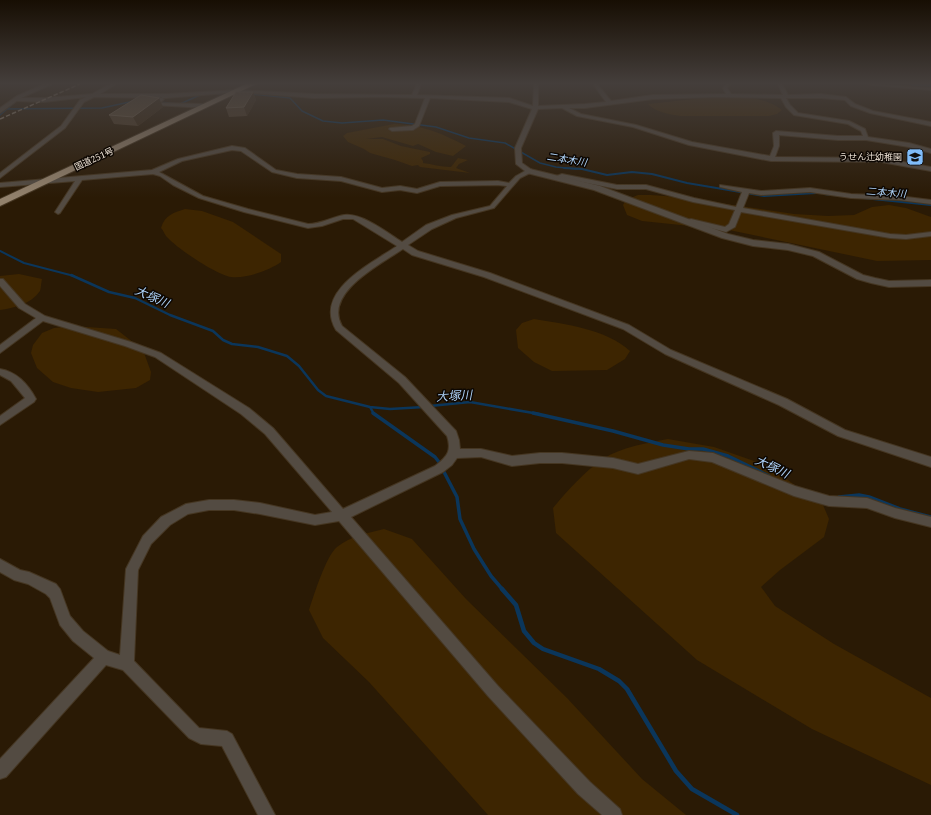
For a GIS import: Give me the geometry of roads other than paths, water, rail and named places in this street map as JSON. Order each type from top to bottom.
[{"type":"highway","name":"国道251号","points":[[0,203],[171,122]]},
{"type":"street","points":[[0,176],[63,127],[66,122]]},
{"type":"street","points":[[392,129],[413,128],[419,122]]},
{"type":"street","points":[[531,122],[518,150],[519,164],[530,171],[597,188],[738,240],[801,249],[832,261],[860,277],[874,281],[889,284],[931,283]]},
{"type":"street","points":[[614,122],[634,126],[691,144],[771,159],[788,161],[881,160],[931,169]]},
{"type":"street","points":[[843,122],[854,125],[863,130],[866,138]]},
{"type":"street","points":[[771,159],[775,155],[777,144],[776,133],[838,138],[866,138],[909,145],[931,151]]},
{"type":"street","points":[[0,185],[153,172],[180,160],[232,148],[243,149],[274,171],[297,176],[341,179],[382,190],[400,188],[417,191],[440,184],[498,183],[511,185]]},
{"type":"street","points":[[127,664],[132,569],[147,539],[156,528],[174,515],[193,507],[214,503],[242,505],[315,520],[326,519],[343,515],[439,469],[449,462],[454,454],[456,444],[452,434],[402,380],[338,328],[334,314],[337,298],[342,290],[350,283],[403,244],[429,227],[442,221],[492,206],[518,177],[530,171]]},
{"type":"street","points":[[153,172],[162,175],[201,197],[308,226],[317,226],[346,216],[355,216],[403,244],[415,253],[487,275],[626,327],[668,352],[783,402],[842,432],[931,462]]},
{"type":"street","points":[[557,177],[562,176],[617,187],[646,187],[693,200],[738,210],[890,236],[906,237],[931,234]]},
{"type":"street","points":[[58,212],[80,178]]},
{"type":"street","points":[[722,186],[745,192],[767,194],[810,190],[851,196],[899,198],[931,202]]},
{"type":"street","points":[[181,187],[180,190],[200,200]]},
{"type":"street","points":[[686,222],[691,221],[726,230],[732,226],[745,192]]},
{"type":"street","points":[[0,281],[22,306],[42,318],[128,344],[158,355],[173,363],[245,411],[268,431],[343,515],[493,691],[584,788],[614,815]]},
{"type":"street","points":[[0,350],[16,336],[42,318]]},
{"type":"street","points":[[0,372],[12,375],[16,378],[31,399],[0,421]]},
{"type":"street","points":[[454,454],[481,453],[512,461],[562,458],[613,463],[638,469],[678,457],[700,456],[713,458],[794,491],[829,501],[867,503],[896,513],[931,522]]},
{"type":"street","points":[[0,565],[18,576],[29,578],[51,589],[55,594],[64,620],[78,636],[104,657],[127,664],[194,732],[201,736],[227,739],[267,815]]},
{"type":"street","points":[[0,771],[104,657]]},
{"type":"waterway","name":"二本木川","points":[[333,122],[355,122]]},
{"type":"waterway","name":"二本木川","points":[[398,122],[436,127],[469,138],[505,143],[540,163],[570,168]]},
{"type":"waterway","name":"二本木川","points":[[564,168],[570,168]]},
{"type":"waterway","name":"二本木川","points":[[570,168],[582,169],[607,175],[632,172],[652,174],[687,183],[764,196],[816,193]]},
{"type":"waterway","name":"二本木川","points":[[570,168],[577,169]]},
{"type":"waterway","name":"二本木川","points":[[824,194],[931,205]]},
{"type":"waterway","name":"大塚川","points":[[0,251],[24,263],[72,276]]},
{"type":"waterway","name":"大塚川","points":[[72,276],[109,292],[135,298],[170,315],[213,331],[223,340],[232,344],[258,347],[287,356],[299,366],[318,390],[326,396],[370,407]]},
{"type":"waterway","name":"大塚川","points":[[430,406],[470,402],[539,414]]},
{"type":"waterway","name":"大塚川","points":[[370,407],[390,409],[424,407]]},
{"type":"waterway","name":"大塚川","points":[[370,407],[374,414]]},
{"type":"waterway","name":"大塚川","points":[[533,413],[613,431],[663,445],[689,449],[703,449],[728,456],[769,476]]},
{"type":"waterway","points":[[374,414],[435,457],[439,462]]},
{"type":"waterway","points":[[444,472],[457,497],[460,519],[474,549],[491,576],[503,590]]},
{"type":"waterway","name":"大塚川","points":[[839,497],[859,495],[869,497],[900,509],[931,517]]},
{"type":"waterway","points":[[502,589],[516,605],[524,631],[534,643],[543,649],[599,669],[619,681],[627,689],[676,771],[692,789],[737,815]]},
{"type":"place","name":"うせん辻幼稚園","points":[[915,157]]}]
